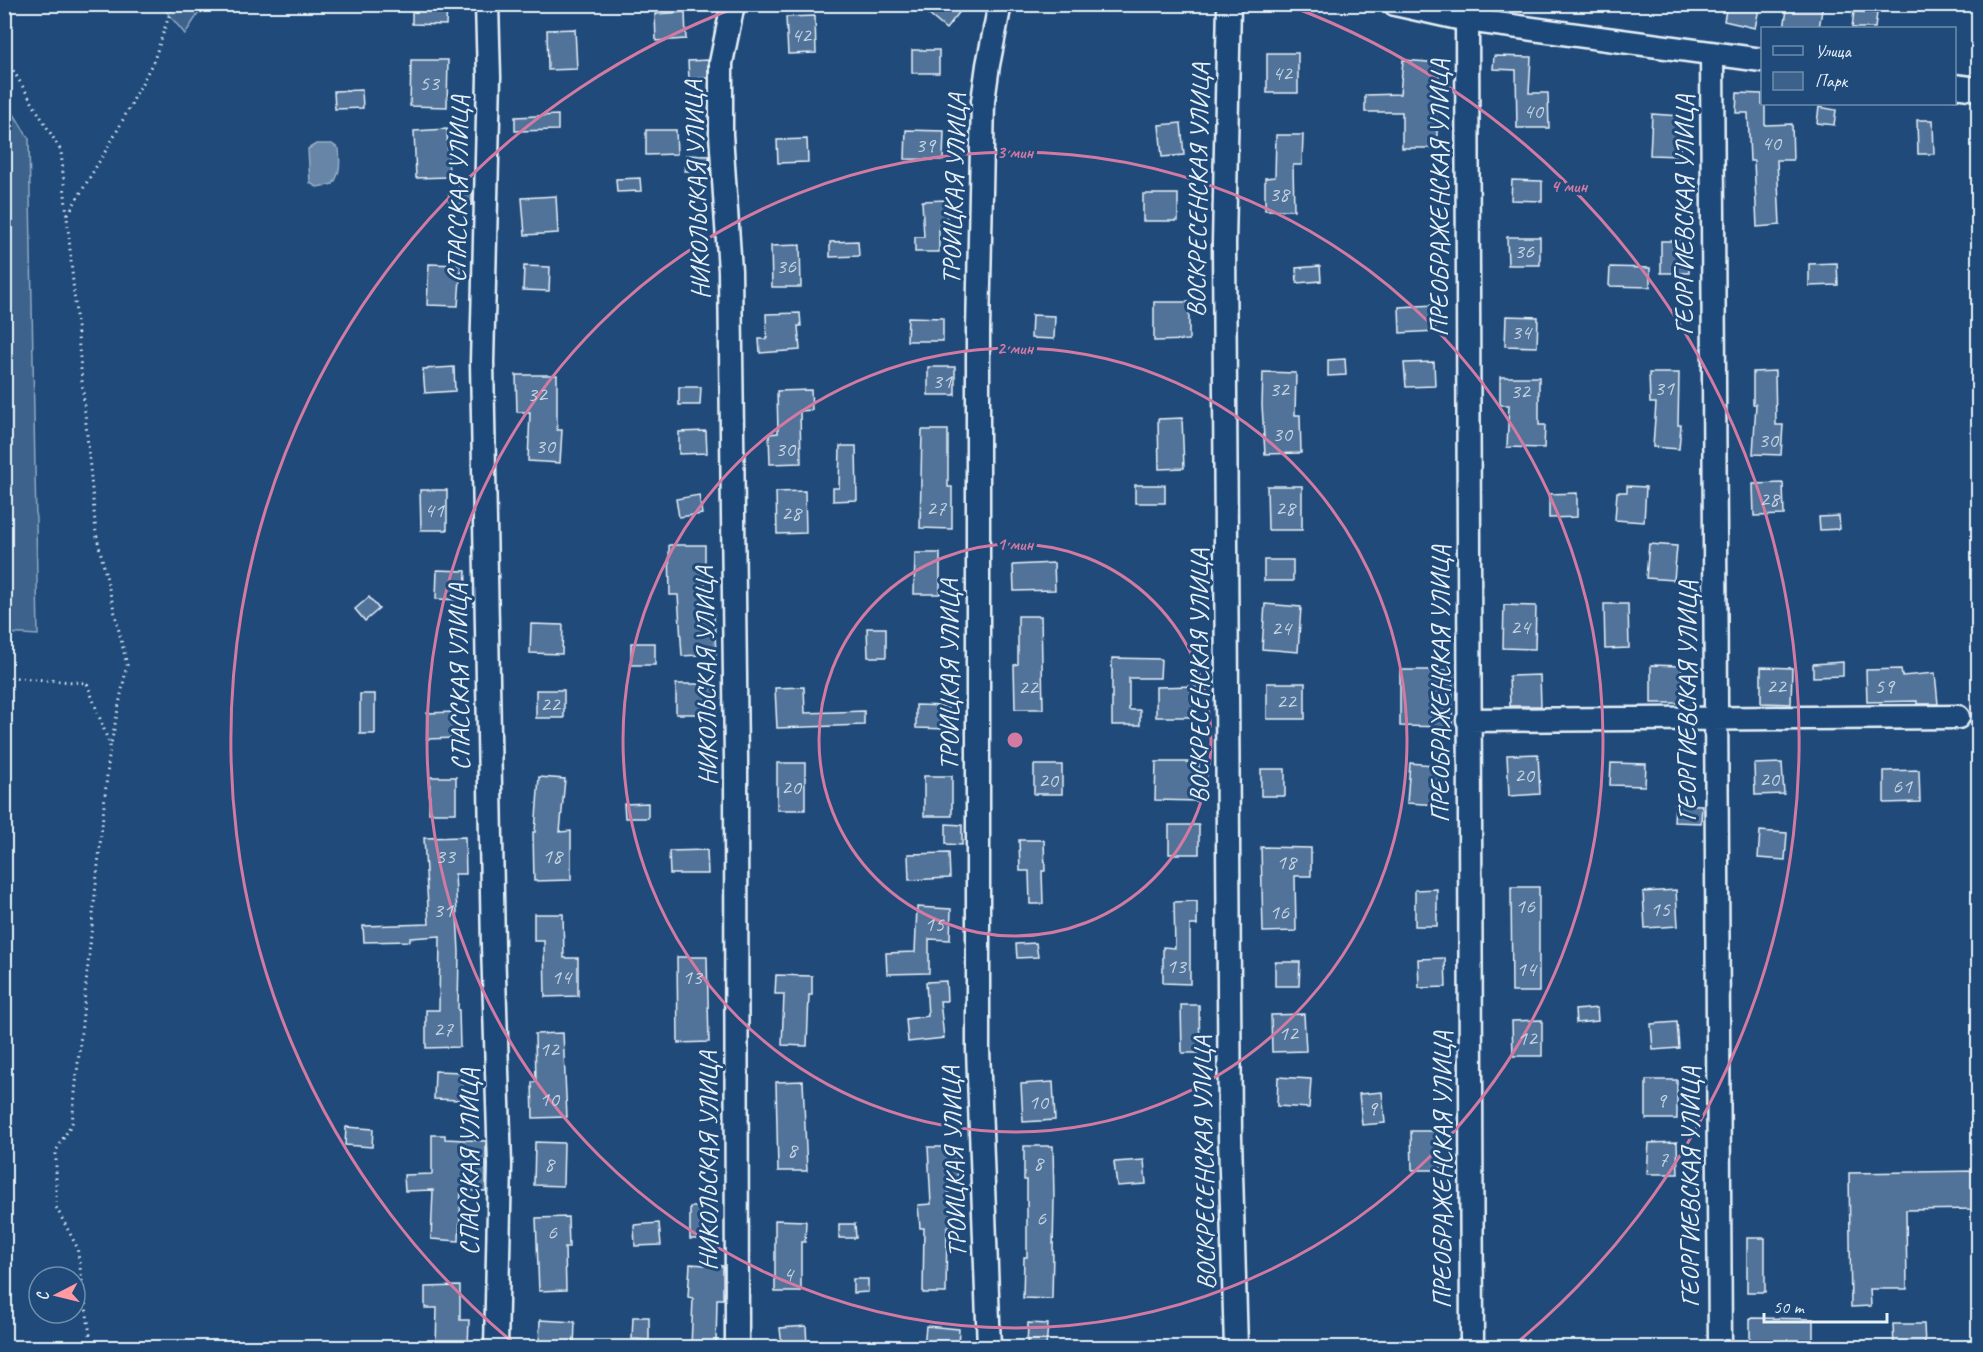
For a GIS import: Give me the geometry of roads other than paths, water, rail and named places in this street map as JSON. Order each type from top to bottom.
[{"type":"street","name":"СПАССКАЯ УЛИЦА","points":[[487,4],[489,77],[482,362],[493,945],[500,1165],[496,1347]]},
{"type":"street","name":"НИКОЛЬСКАЯ УЛИЦА","points":[[733,4],[721,63],[721,134],[730,271],[736,758],[737,1347]]},
{"type":"street","name":"ТРОИЦКАЯ УЛИЦА","points":[[989,1347],[978,1049],[978,330],[983,101],[1000,4]]},
{"type":"street","name":"ВОСКРЕСЕНСКАЯ УЛИЦА","points":[[1229,4],[1224,243],[1230,1137],[1236,1347]]},
{"type":"street","points":[[1395,4],[1467,20],[1761,60]]},
{"type":"street","name":"ПРЕОБРАЖЕНСКАЯ УЛИЦА","points":[[1467,20],[1472,1347]]},
{"type":"street","name":"ГЕОРГИЕВСКАЯ УЛИЦА","points":[[1712,54],[1720,1347]]},
{"type":"street","points":[[1956,86],[1978,89]]},
{"type":"street","points":[[1468,720],[1958,717]]}]
